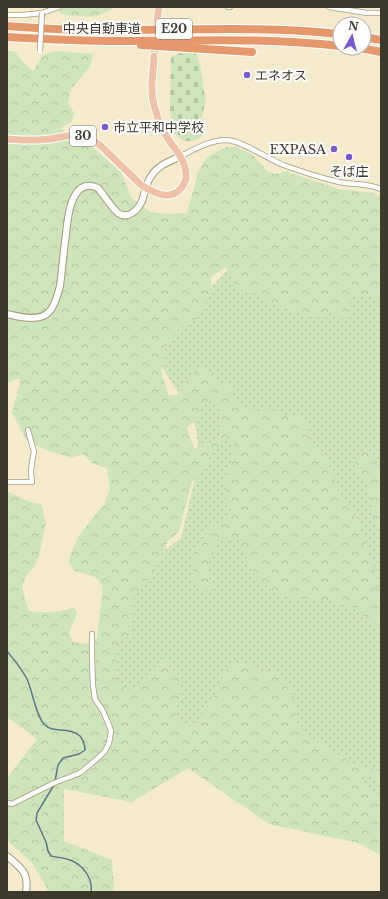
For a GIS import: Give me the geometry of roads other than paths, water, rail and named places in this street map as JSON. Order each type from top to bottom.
[{"type":"highway","name":"中央自動車道","points":[[7,26],[93,30],[258,29],[332,33]]},
{"type":"highway","name":"中央自動車道","points":[[7,37],[46,40],[116,41],[252,40],[332,45]]},
{"type":"highway","points":[[46,40],[89,44],[133,44],[252,52]]},
{"type":"main road","points":[[157,20],[159,7]]},
{"type":"main road","name":"30","points":[[7,139],[38,140],[70,135],[83,136],[92,139],[101,146],[141,185],[150,191],[158,194],[174,194],[184,183],[186,179],[186,172],[181,156],[162,131],[156,114],[152,89],[154,56]]},
{"type":"main road","points":[[7,314],[37,318],[46,315],[50,311],[60,286],[69,211],[79,190],[83,187],[94,186],[98,188],[117,212],[123,215],[134,213],[138,207],[148,180],[153,173],[166,163],[181,156]]},
{"type":"main road","points":[[7,856],[19,866],[26,876],[26,892]]},
{"type":"street","points":[[7,15],[42,13],[59,7]]},
{"type":"street","points":[[329,7],[367,14],[381,13]]},
{"type":"street","points":[[40,51],[42,13]]},
{"type":"street","points":[[181,156],[209,143],[229,140],[240,143],[284,165],[301,171],[337,182],[368,185],[381,189]]},
{"type":"street","points":[[7,482],[32,482],[32,462],[34,452],[28,430]]},
{"type":"street","points":[[7,803],[12,804],[54,783],[80,773],[105,751],[109,742],[111,731],[109,724],[95,699],[93,686],[92,634]]},
{"type":"waterway","points":[[7,651],[27,679],[42,722],[49,728],[71,731],[80,736],[84,743],[85,750],[79,754],[63,758],[58,765],[55,781]]},
{"type":"waterway","points":[[54,785],[37,813],[36,820],[51,856],[70,860],[79,865],[89,877],[91,892]]},
{"type":"tunnel","points":[[154,56],[157,20]]},
{"type":"place","name":"エネオス","points":[[247,75]]},
{"type":"place","name":"市立平和中学校","points":[[105,127]]},
{"type":"place","name":"EXPASA","points":[[334,149]]},
{"type":"place","name":"そば庄","points":[[349,157]]}]
